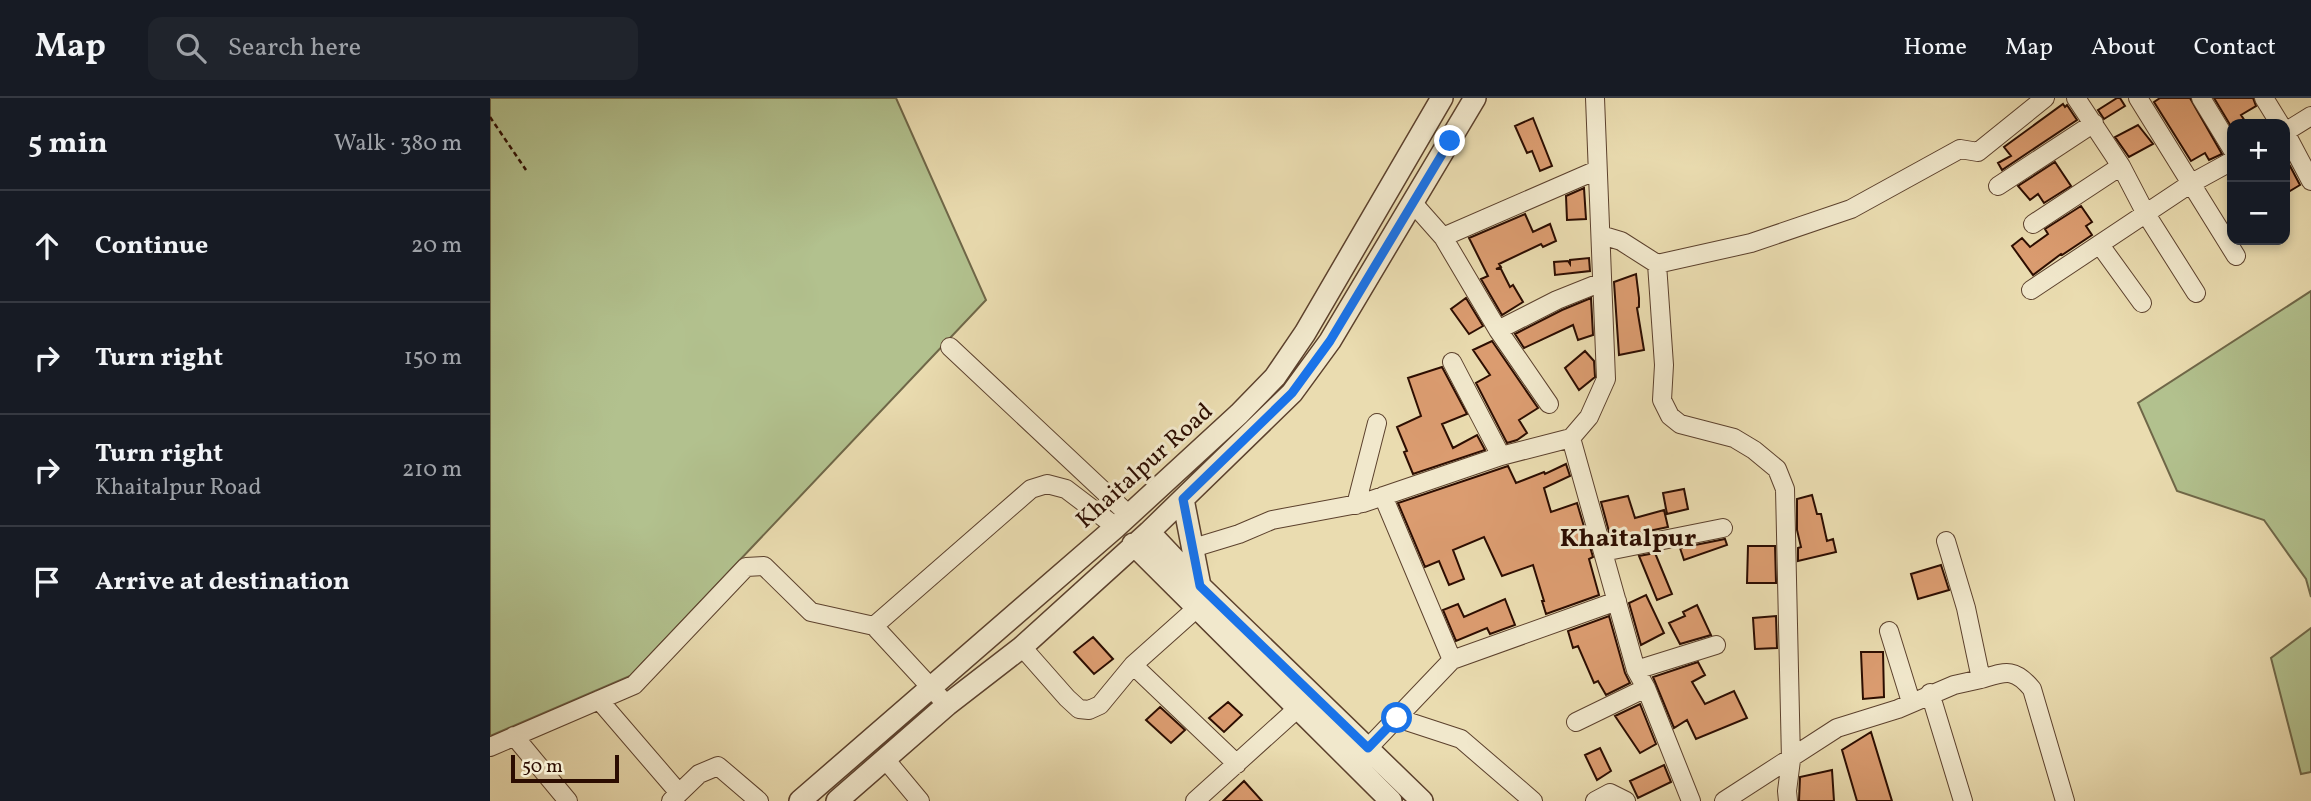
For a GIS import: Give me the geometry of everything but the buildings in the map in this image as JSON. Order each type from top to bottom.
[{"type":"street","name":"Khaitalpur Road","points":[[800,801],[1122,521],[1239,414],[1275,377],[1305,333],[1442,98]]},
{"type":"street","name":"Khaitalpur Road","points":[[837,801],[947,705],[1022,647],[1183,499],[1292,393],[1330,341],[1475,98]]},
{"type":"street","points":[[1193,548],[1239,534],[1272,520],[1356,505],[1501,456],[1571,438],[1589,417],[1606,379],[1595,98]]},
{"type":"street","points":[[1601,235],[1621,241],[1657,264],[1751,243],[1851,209],[1960,149],[1978,152],[2045,98]]},
{"type":"street","points":[[2076,98],[2121,166],[2146,214],[2196,293]]},
{"type":"street","points":[[2138,98],[2236,256]]},
{"type":"street","points":[[2202,98],[2227,140]]},
{"type":"street","points":[[2264,98],[2277,119]]},
{"type":"street","points":[[2290,129],[2311,116]]},
{"type":"street","points":[[1998,186],[2094,123]]},
{"type":"street","points":[[2290,141],[2311,181]]},
{"type":"street","points":[[2031,290],[2190,184],[2227,164]]},
{"type":"street","points":[[2033,224],[2121,166]]},
{"type":"street","points":[[1443,237],[1597,170]]},
{"type":"street","points":[[1412,202],[1443,237],[1498,330],[1549,404]]},
{"type":"street","points":[[2100,244],[2142,303]]},
{"type":"street","points":[[1657,264],[1664,365],[1662,400],[1670,416],[1680,424],[1734,439],[1754,450],[1777,469],[1785,489],[1791,760],[1788,801]]},
{"type":"street","points":[[1498,330],[1557,300],[1602,282]]},
{"type":"street","points":[[950,347],[1122,521]]},
{"type":"street","points":[[1452,362],[1501,456]]},
{"type":"street","points":[[1356,505],[1377,423]]},
{"type":"street","points":[[1571,438],[1636,670],[1646,688],[1691,801]]},
{"type":"street","points":[[874,626],[1031,489],[1047,484],[1066,489],[1122,521]]},
{"type":"street","points":[[1383,496],[1452,660]]},
{"type":"street","points":[[1183,499],[1199,596],[1298,708],[1380,793],[1391,801]]},
{"type":"street","points":[[1603,552],[1723,528]]},
{"type":"street","points":[[1141,538],[1199,596],[1368,748],[1422,801]]},
{"type":"street","points":[[1946,541],[1966,608],[1981,678]]},
{"type":"street","points":[[490,747],[634,685],[746,567],[764,566],[811,612],[874,626],[947,705]]},
{"type":"street","points":[[1022,647],[1067,698],[1079,709],[1089,710],[1100,705],[1133,665],[1199,596]]},
{"type":"street","points":[[1368,748],[1452,660],[1617,601]]},
{"type":"street","points":[[1889,631],[1911,702]]},
{"type":"street","points":[[1636,670],[1716,645]]},
{"type":"street","points":[[1133,665],[1237,764]]},
{"type":"street","points":[[1724,801],[1837,728],[1930,693],[2008,671],[2022,677],[2032,689],[2065,801]]},
{"type":"street","points":[[1576,722],[1646,688]]},
{"type":"street","points":[[1930,693],[1963,801]]},
{"type":"street","points":[[599,700],[675,797],[699,774],[719,766],[759,801]]},
{"type":"street","points":[[1195,801],[1298,708]]},
{"type":"street","points":[[1397,718],[1461,738],[1533,801]]},
{"type":"street","points":[[514,736],[568,801]]},
{"type":"street","points":[[1368,748],[1411,775],[1438,801]]},
{"type":"street","points":[[885,759],[920,801]]},
{"type":"street","points":[[1595,801],[1610,793],[1626,801]]},
{"type":"path","points":[[490,117],[526,170]]},
{"type":"green space","points":[[490,98],[896,98],[986,300],[630,676],[490,736]]},
{"type":"green space","points":[[2311,291],[2311,597],[2306,579],[2264,520],[2177,491],[2138,403]]},
{"type":"green space","points":[[2311,628],[2311,772],[2301,774],[2271,658]]},
{"type":"district","name":"Khaitalpur","points":[[1628,537]]},
{"type":"route","points":[[1397,718],[1368,748],[1200,586],[1183,499],[1292,393],[1330,341],[1450,141]]}]
